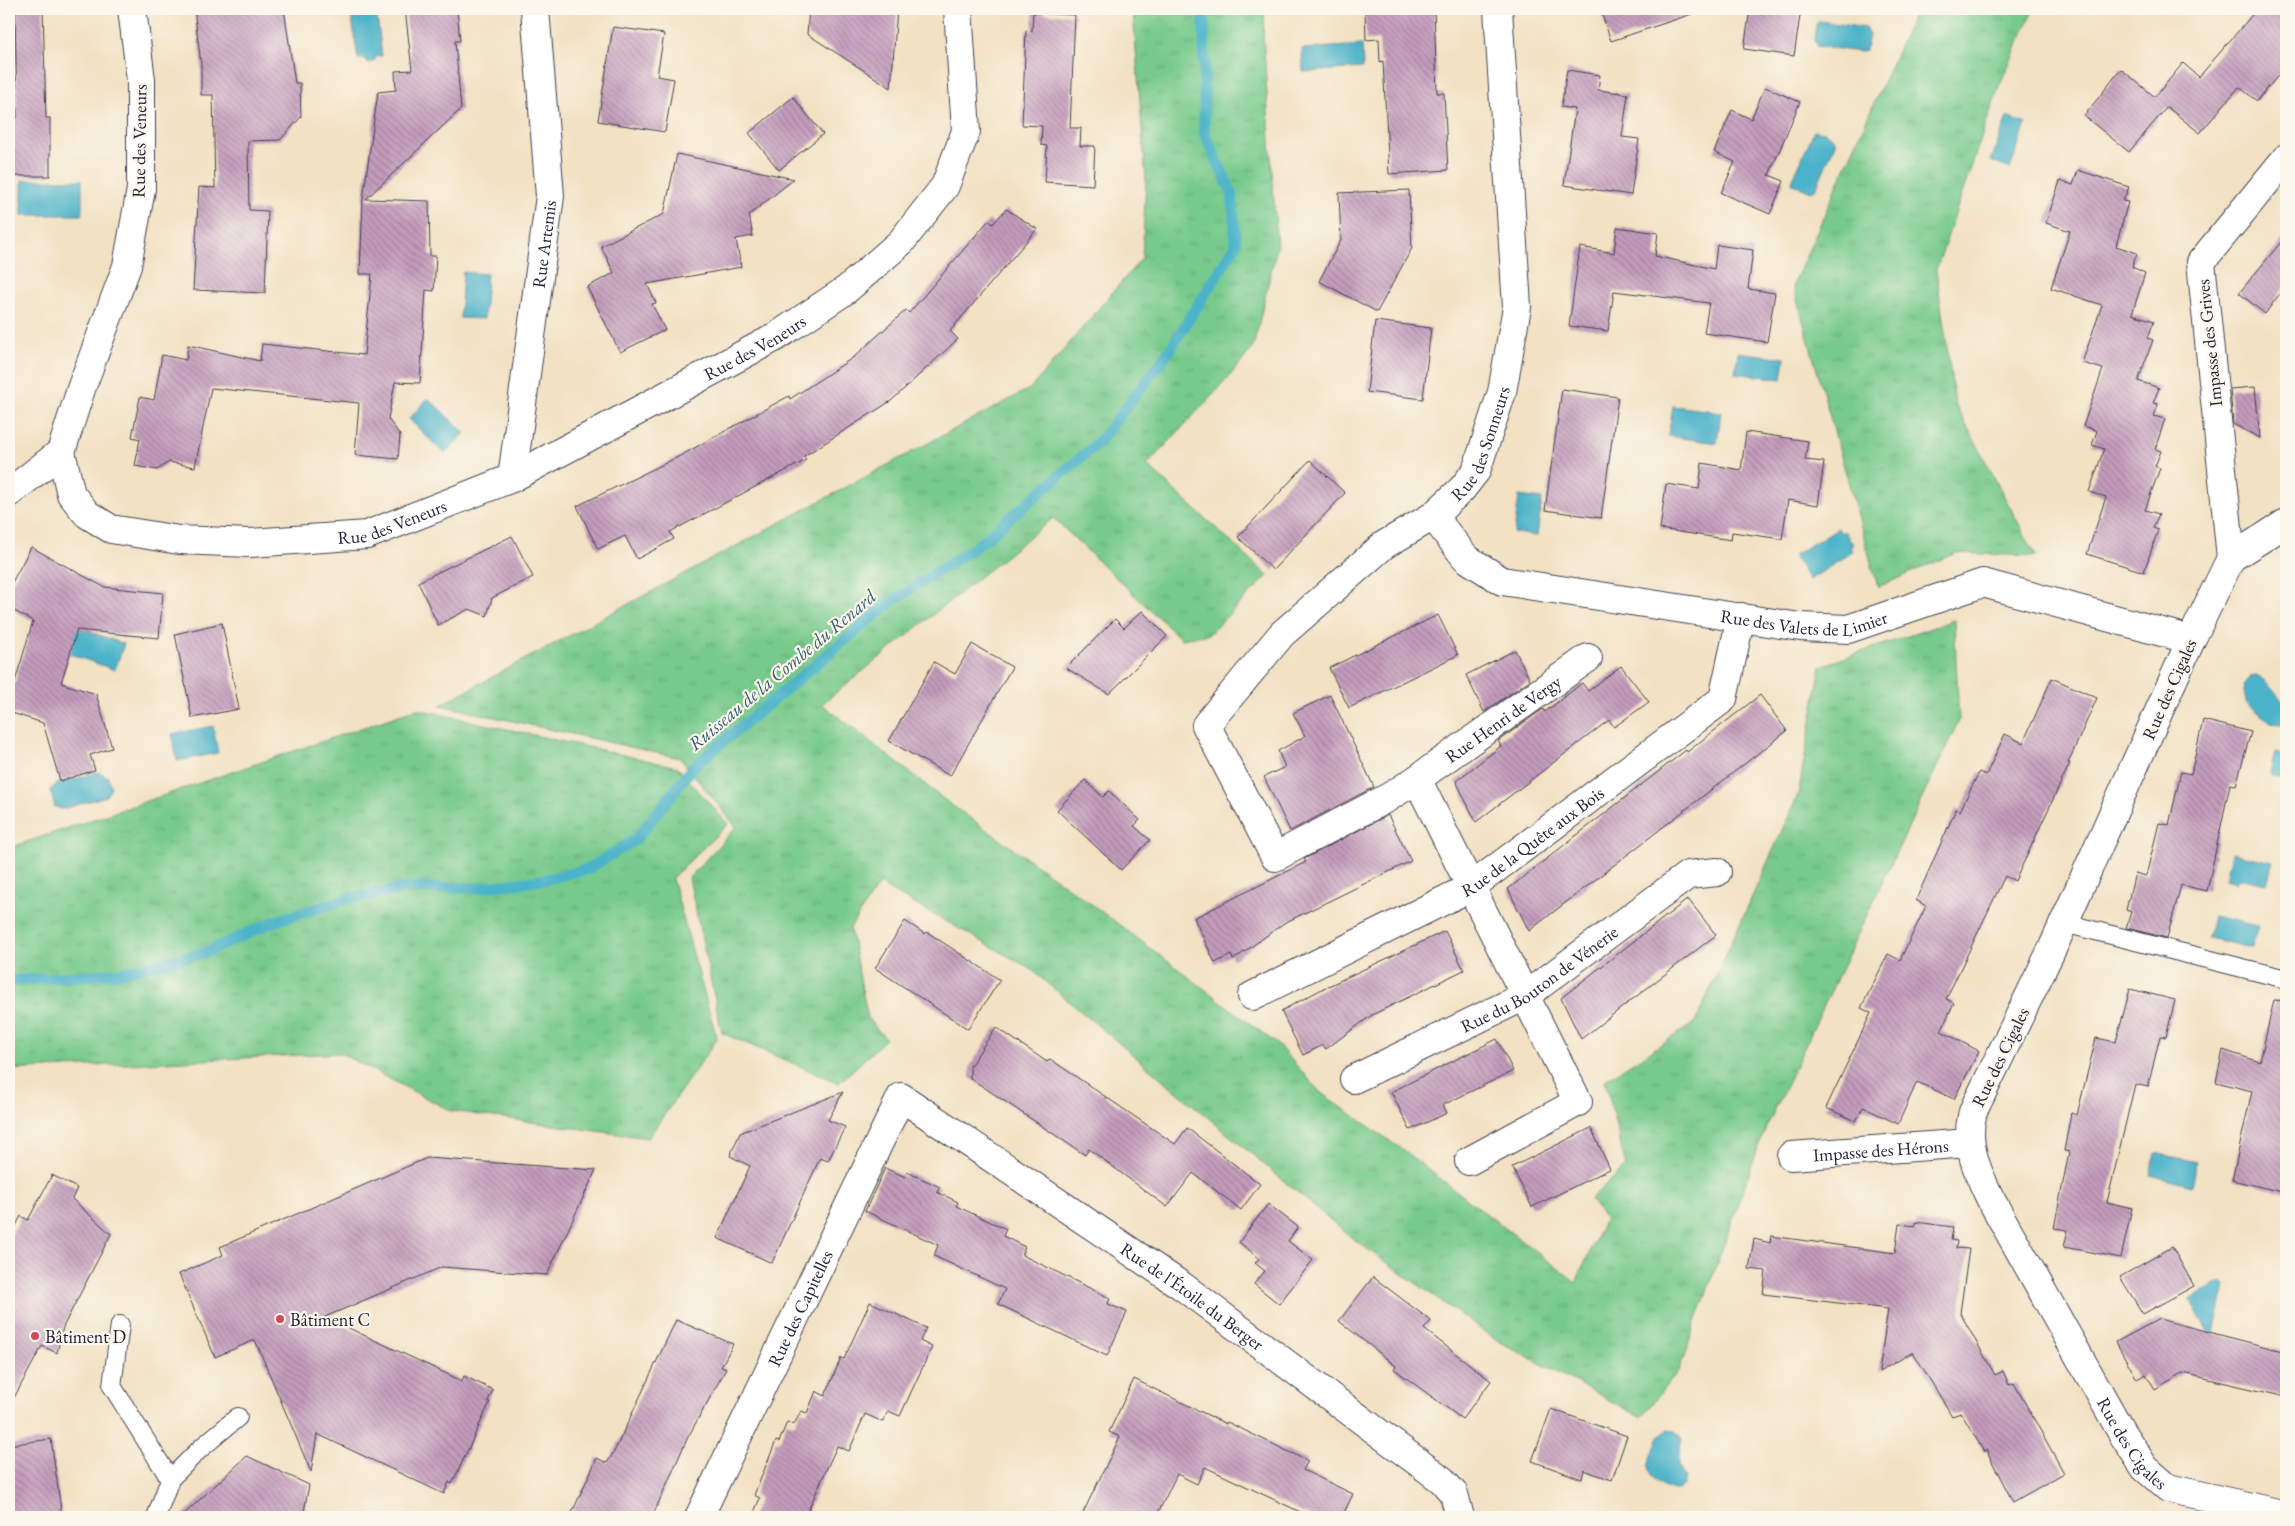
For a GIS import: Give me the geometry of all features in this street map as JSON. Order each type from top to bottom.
[{"type":"street","name":"Rue des Veneurs","points":[[132,9],[141,80],[141,189],[127,266],[81,390],[62,452],[71,494],[86,514],[111,529],[179,540],[250,543],[367,535],[512,478],[774,338],[846,290],[901,242],[945,186],[966,130],[958,9]]},
{"type":"street","name":"Rue Artemis","points":[[512,478],[550,196],[535,9]]},
{"type":"street","name":"Rue des Sonneurs","points":[[1224,762],[1206,725],[1282,634],[1384,545],[1433,516],[1462,489],[1476,471],[1502,392],[1517,307],[1498,9]]},
{"type":"street","name":"Impasse des Grives","points":[[2231,558],[2201,262],[2286,158]]},
{"type":"street","points":[[9,493],[62,452]]},
{"type":"street","name":"Rue des Valets de Limier","points":[[1433,516],[1466,558],[1502,581],[1800,627],[1848,629],[1983,583],[2191,640]]},
{"type":"street","points":[[2231,558],[2286,523]]},
{"type":"street","name":"Rue des Cigales","points":[[2231,558],[2191,640],[2064,923],[1972,1116],[1970,1144],[1976,1169],[1990,1198],[2122,1433],[2145,1468],[2168,1488],[2286,1515]]},
{"type":"street","name":"Rue de la Quête aux Bois","points":[[1252,996],[1471,887],[1723,699],[1741,618]]},
{"type":"street","name":"Rue Henri de Vergy","points":[[1224,762],[1275,857],[1389,797],[1588,658]]},
{"type":"street","points":[[1417,779],[1578,1102],[1469,1161]]},
{"type":"street","name":"Rue du Bouton de Vénerie","points":[[1354,1079],[1525,996],[1688,875],[1717,872]]},
{"type":"street","name":"Rue des Capitelles","points":[[700,1517],[901,1097]]},
{"type":"street","name":"Rue de l'Étoile du Berger","points":[[901,1097],[1182,1286],[1442,1480],[1454,1494],[1460,1517]]},
{"type":"street","name":"Impasse des Hérons","points":[[1791,1156],[1970,1144]]},
{"type":"lane","points":[[2064,923],[2286,979]]},
{"type":"lane","points":[[120,1325],[112,1386],[170,1479]]},
{"type":"lane","points":[[156,1517],[170,1479],[201,1448],[238,1417]]},
{"type":"green space","points":[[1095,9],[1265,9],[1263,34],[1277,246],[1253,348],[1222,385],[1147,465],[1268,576],[1209,634],[1181,639],[1053,518],[822,704],[950,804],[1086,900],[1277,1044],[1321,1093],[1400,1148],[1576,1282],[1605,1219],[1590,1199],[1626,1167],[1605,1080],[1695,1023],[1798,795],[1821,666],[1954,620],[1959,720],[1762,1137],[1679,1370],[1641,1417],[1493,1338],[1352,1238],[1028,967],[879,884],[850,928],[868,1019],[886,1039],[839,1083],[722,1033],[689,878],[736,827],[680,758],[440,705],[1031,388],[1142,258],[1146,180],[1133,11]]},
{"type":"green space","points":[[1916,9],[2034,9],[1999,86],[1936,270],[1955,404],[2036,556],[1956,553],[1878,587],[1793,285]]},
{"type":"green space","points":[[417,709],[677,767],[728,824],[672,878],[717,1039],[648,1138],[451,1111],[340,1053],[9,1070],[9,848]]},
{"type":"water","points":[[376,9],[382,56],[377,56],[374,61],[369,63],[364,58],[358,59],[351,12]]},
{"type":"water","points":[[1820,21],[1865,28],[1869,34],[1866,50],[1860,52],[1817,46],[1814,40],[1816,24]]},
{"type":"water","points":[[1362,45],[1363,68],[1303,72],[1302,49]]},
{"type":"water","points":[[2007,117],[2026,124],[2010,169],[1991,161]]},
{"type":"water","points":[[1814,131],[1825,132],[1835,140],[1835,144],[1816,188],[1811,192],[1793,184],[1792,181]]},
{"type":"water","points":[[22,180],[82,180],[82,215],[22,215]]},
{"type":"water","points":[[463,272],[487,274],[484,319],[460,318]]},
{"type":"water","points":[[1738,352],[1785,358],[1782,379],[1735,373]]},
{"type":"water","points":[[428,398],[465,433],[445,454],[409,419]]},
{"type":"water","points":[[1673,406],[1721,412],[1717,443],[1668,436]]},
{"type":"water","points":[[1519,496],[1542,499],[1537,536],[1514,533]]},
{"type":"water","points":[[1838,528],[1841,533],[1844,531],[1853,544],[1850,546],[1853,552],[1809,580],[1794,555]]},
{"type":"water","points":[[76,627],[124,644],[115,670],[67,653]]},
{"type":"water","points":[[2256,676],[2268,684],[2285,705],[2286,721],[2283,724],[2271,723],[2246,702],[2243,685],[2250,677]]},
{"type":"water","points":[[213,726],[218,753],[177,761],[172,734]]},
{"type":"water","points":[[2275,752],[2286,755],[2286,780],[2269,776]]},
{"type":"water","points":[[98,772],[108,777],[111,788],[106,796],[63,809],[55,807],[50,790],[57,784]]},
{"type":"water","points":[[2231,853],[2273,862],[2267,884],[2238,878],[2236,883],[2225,880]]},
{"type":"water","points":[[2213,916],[2258,926],[2252,948],[2208,938]]},
{"type":"water","points":[[2155,1153],[2197,1162],[2192,1186],[2150,1175]]},
{"type":"water","points":[[2221,1282],[2225,1286],[2214,1333],[2210,1335],[2190,1300]]},
{"type":"water","points":[[1668,1430],[1675,1431],[1682,1439],[1679,1466],[1685,1479],[1683,1485],[1678,1490],[1673,1490],[1658,1483],[1649,1471],[1648,1466],[1659,1436]]},
{"type":"building","points":[[15,9],[43,9],[46,118],[50,118],[50,176],[9,176],[9,118],[17,118]]},
{"type":"building","points":[[194,9],[284,9],[295,83],[300,83],[301,117],[280,140],[248,141],[249,210],[268,211],[265,293],[193,290],[199,187],[215,188],[213,95],[201,95],[201,64]]},
{"type":"building","points":[[405,9],[457,9],[460,41],[455,41],[461,109],[366,199],[429,201],[430,256],[436,256],[434,291],[426,290],[420,383],[395,382],[388,419],[400,435],[398,459],[355,455],[359,403],[211,388],[195,467],[169,462],[157,470],[135,466],[140,439],[132,437],[140,397],[154,400],[162,355],[186,360],[188,345],[260,361],[262,344],[364,355],[372,274],[360,274],[363,199],[378,92],[396,90],[395,71],[412,70]]},
{"type":"building","points":[[809,9],[897,9],[891,88],[807,34]]},
{"type":"building","points":[[1365,9],[1434,9],[1437,93],[1444,93],[1448,170],[1389,174],[1383,61],[1380,62],[1379,39],[1366,40]]},
{"type":"building","points":[[1600,9],[1691,9],[1692,14],[1611,41]]},
{"type":"building","points":[[1750,9],[1801,9],[1794,56],[1744,49]]},
{"type":"building","points":[[2257,9],[2286,9],[2286,66],[2257,101],[2239,87],[2200,133],[2167,107],[2129,152],[2084,116],[2121,69],[2155,97],[2183,63],[2199,77]]},
{"type":"building","points":[[1033,13],[1075,15],[1070,128],[1081,128],[1080,146],[1095,146],[1093,185],[1045,182],[1047,146],[1041,145],[1042,126],[1022,125],[1026,30],[1032,31]]},
{"type":"building","points":[[613,27],[664,34],[657,76],[674,79],[665,132],[598,121]]},
{"type":"building","points":[[1567,70],[1600,75],[1598,90],[1628,94],[1622,137],[1639,139],[1631,195],[1564,185],[1575,109],[1561,107]]},
{"type":"building","points":[[1765,87],[1800,102],[1769,175],[1784,181],[1770,214],[1721,193],[1735,162],[1714,152],[1732,110],[1751,119]]},
{"type":"building","points":[[793,97],[823,134],[779,170],[749,133]]},
{"type":"building","points":[[677,154],[794,179],[749,215],[753,236],[736,239],[741,267],[647,284],[656,303],[652,304],[665,330],[620,352],[587,287],[614,273],[601,246],[664,214]]},
{"type":"building","points":[[2078,170],[2129,187],[2123,201],[2128,202],[2116,246],[2137,253],[2132,267],[2145,273],[2132,314],[2154,321],[2148,338],[2153,340],[2138,381],[2159,388],[2153,403],[2158,404],[2154,416],[2165,419],[2155,449],[2161,451],[2155,466],[2160,468],[2145,510],[2159,514],[2153,528],[2158,530],[2144,572],[2087,554],[2106,497],[2089,492],[2104,449],[2092,445],[2097,431],[2083,426],[2103,369],[2082,363],[2102,305],[2051,288],[2070,231],[2046,223],[2060,181],[2073,185]]},
{"type":"building","points":[[1409,190],[1412,248],[1377,312],[1319,281],[1341,240],[1339,193]]},
{"type":"building","points":[[1006,209],[1037,229],[950,331],[958,339],[891,401],[804,456],[806,460],[670,532],[674,539],[637,559],[625,536],[598,549],[577,506],[678,457],[789,396],[790,399],[854,357],[906,310],[909,313],[989,220],[993,224]]},
{"type":"building","points":[[1617,227],[1658,233],[1655,256],[1714,269],[1717,245],[1753,250],[1748,289],[1775,293],[1767,342],[1704,333],[1709,303],[1614,291],[1608,331],[1569,326],[1580,247],[1614,253]]},
{"type":"building","points":[[2286,236],[2286,285],[2265,314],[2239,293]]},
{"type":"building","points":[[1375,321],[1431,328],[1423,399],[1367,392]]},
{"type":"building","points":[[2255,387],[2260,438],[2233,424],[2230,389]]},
{"type":"building","points":[[1562,389],[1618,397],[1601,518],[1545,510]]},
{"type":"building","points":[[1746,432],[1808,441],[1805,460],[1824,462],[1818,505],[1788,500],[1782,539],[1732,532],[1731,540],[1660,529],[1666,484],[1699,489],[1702,463],[1741,470]]},
{"type":"building","points":[[1310,460],[1345,493],[1273,570],[1238,537]]},
{"type":"building","points":[[512,536],[533,577],[492,598],[487,616],[469,609],[438,625],[418,582]]},
{"type":"building","points":[[31,547],[104,587],[163,593],[159,638],[77,630],[61,683],[96,694],[112,748],[90,755],[95,770],[60,781],[43,723],[9,712],[9,702],[33,621],[9,608],[9,588]]},
{"type":"building","points":[[1142,611],[1167,636],[1109,694],[1066,668],[1115,619],[1124,628]]},
{"type":"building","points":[[1438,615],[1458,655],[1349,708],[1329,668]]},
{"type":"building","points":[[222,623],[239,709],[192,718],[175,634]]},
{"type":"building","points":[[972,644],[1012,667],[950,776],[889,741],[934,662],[955,674]]},
{"type":"building","points":[[1515,650],[1530,680],[1484,712],[1466,675]]},
{"type":"building","points":[[1621,666],[1649,702],[1614,727],[1609,720],[1476,822],[1456,781],[1501,746],[1498,741],[1543,709],[1545,712],[1582,683],[1588,691]]},
{"type":"building","points":[[2052,678],[2097,698],[2068,763],[2070,763],[2015,881],[2005,876],[1946,999],[1954,1003],[1941,1031],[1979,1051],[1954,1099],[1917,1082],[1898,1124],[1863,1107],[1856,1121],[1826,1108],[1871,1013],[1861,1008],[1888,954],[1900,960],[1926,906],[1916,900],[1956,809],[1960,811],[1979,772],[1986,775],[2005,734],[2023,743]]},
{"type":"building","points":[[1330,695],[1374,787],[1290,831],[1264,777],[1285,767],[1278,751],[1305,736],[1293,713]]},
{"type":"building","points":[[1760,695],[1787,731],[1529,931],[1508,889],[1686,750],[1687,752]]},
{"type":"building","points":[[2203,720],[2251,732],[2236,785],[2230,784],[2207,891],[2181,885],[2167,938],[2126,928],[2131,912],[2126,910],[2135,873],[2146,876],[2159,823],[2169,825],[2181,772],[2191,774]]},
{"type":"building","points":[[1085,780],[1103,797],[1109,791],[1140,820],[1134,826],[1150,840],[1121,870],[1057,810]]},
{"type":"building","points":[[1388,815],[1411,861],[1284,923],[1233,960],[1231,955],[1215,963],[1194,918],[1306,862],[1304,859]]},
{"type":"building","points":[[1688,899],[1716,935],[1581,1039],[1561,998]]},
{"type":"building","points":[[905,921],[925,934],[927,932],[1000,980],[968,1029],[875,968]]},
{"type":"building","points":[[1445,931],[1464,970],[1372,1015],[1326,1049],[1323,1045],[1303,1055],[1281,1011],[1322,989]]},
{"type":"building","points":[[2130,989],[2175,1000],[2166,1037],[2160,1036],[2148,1087],[2135,1084],[2107,1202],[2132,1208],[2121,1258],[2064,1247],[2068,1230],[2054,1228],[2069,1152],[2064,1151],[2071,1113],[2077,1115],[2096,1038],[2116,1042]]},
{"type":"building","points":[[2274,1000],[2286,1001],[2286,1193],[2232,1180],[2252,1091],[2216,1082],[2223,1050],[2260,1062]]},
{"type":"building","points":[[996,1027],[1047,1062],[1050,1059],[1175,1144],[1187,1128],[1260,1184],[1241,1210],[1193,1173],[1167,1207],[1089,1149],[1085,1155],[970,1078],[970,1066]]},
{"type":"building","points":[[1497,1039],[1513,1071],[1443,1105],[1447,1113],[1410,1130],[1391,1092]]},
{"type":"building","points":[[843,1092],[828,1120],[845,1127],[828,1161],[820,1158],[772,1263],[717,1238],[750,1166],[730,1156],[740,1133]]},
{"type":"building","points":[[1591,1128],[1610,1169],[1532,1207],[1512,1167]]},
{"type":"building","name":"Bâtiment C","points":[[427,1158],[596,1170],[547,1275],[442,1267],[325,1317],[462,1381],[464,1376],[493,1390],[488,1401],[490,1402],[452,1484],[449,1482],[444,1494],[317,1434],[311,1472],[255,1340],[215,1357],[179,1274],[223,1255],[220,1247]]},
{"type":"building","points":[[885,1168],[905,1177],[907,1172],[940,1187],[937,1192],[958,1202],[956,1206],[1006,1229],[1003,1236],[1025,1247],[1022,1255],[1110,1298],[1108,1304],[1127,1312],[1107,1356],[998,1304],[1005,1289],[934,1256],[938,1245],[865,1211]]},
{"type":"building","name":"Bâtiment D","points":[[52,1175],[77,1188],[72,1199],[111,1234],[63,1327],[57,1353],[42,1346],[9,1407],[9,1239],[21,1216],[28,1220]]},
{"type":"building","points":[[1268,1204],[1298,1227],[1288,1241],[1313,1260],[1279,1304],[1254,1284],[1265,1271],[1255,1263],[1259,1258],[1239,1242]]},
{"type":"building","points":[[1916,1222],[1953,1227],[1951,1240],[1957,1241],[1956,1248],[1969,1249],[1960,1313],[1995,1375],[2003,1371],[2009,1385],[2014,1383],[2064,1473],[2013,1502],[1986,1450],[1984,1452],[1961,1413],[1952,1416],[1913,1352],[1879,1372],[1888,1309],[1763,1294],[1766,1271],[1749,1269],[1754,1239],[1770,1243],[1771,1236],[1895,1253],[1899,1224],[1916,1226]]},
{"type":"building","points":[[2172,1247],[2194,1286],[2143,1314],[2120,1277]]},
{"type":"building","points":[[1373,1277],[1431,1321],[1424,1329],[1491,1381],[1462,1419],[1394,1369],[1396,1366],[1339,1321]]},
{"type":"building","points":[[870,1302],[926,1328],[920,1341],[932,1347],[900,1416],[888,1411],[883,1422],[865,1414],[849,1451],[837,1446],[805,1517],[752,1517],[760,1498],[754,1495],[776,1441],[779,1442],[787,1422],[794,1425],[801,1411],[807,1413],[816,1391],[825,1396],[841,1358],[844,1359]]},
{"type":"building","points":[[2159,1319],[2286,1352],[2286,1397],[2183,1373],[2155,1389],[2146,1374],[2137,1379],[2116,1342]]},
{"type":"building","points":[[676,1320],[733,1344],[721,1367],[726,1369],[688,1437],[652,1517],[570,1517],[597,1458],[607,1463],[615,1450]]},
{"type":"building","points":[[1134,1379],[1308,1461],[1303,1470],[1353,1494],[1342,1517],[1311,1517],[1205,1467],[1197,1484],[1177,1474],[1156,1517],[1081,1517],[1120,1437],[1109,1432]]},
{"type":"building","points":[[1551,1409],[1627,1436],[1612,1480],[1584,1470],[1582,1479],[1532,1461]]},
{"type":"building","points":[[51,1439],[62,1517],[9,1517],[9,1445]]},
{"type":"building","points":[[247,1456],[309,1485],[303,1517],[181,1517]]},
{"type":"waterway","name":"Ruisseau de la Combe du Renard","points":[[9,981],[119,973],[204,953],[273,922],[347,899],[408,888],[479,888],[543,880],[588,869],[636,839],[694,766],[892,601],[977,546],[1099,442],[1165,357],[1236,245],[1232,193],[1204,133],[1204,9]]},
{"type":"place","name":"Bâtiment C","points":[[280,1319]]},
{"type":"place","name":"Bâtiment D","points":[[35,1336]]}]
